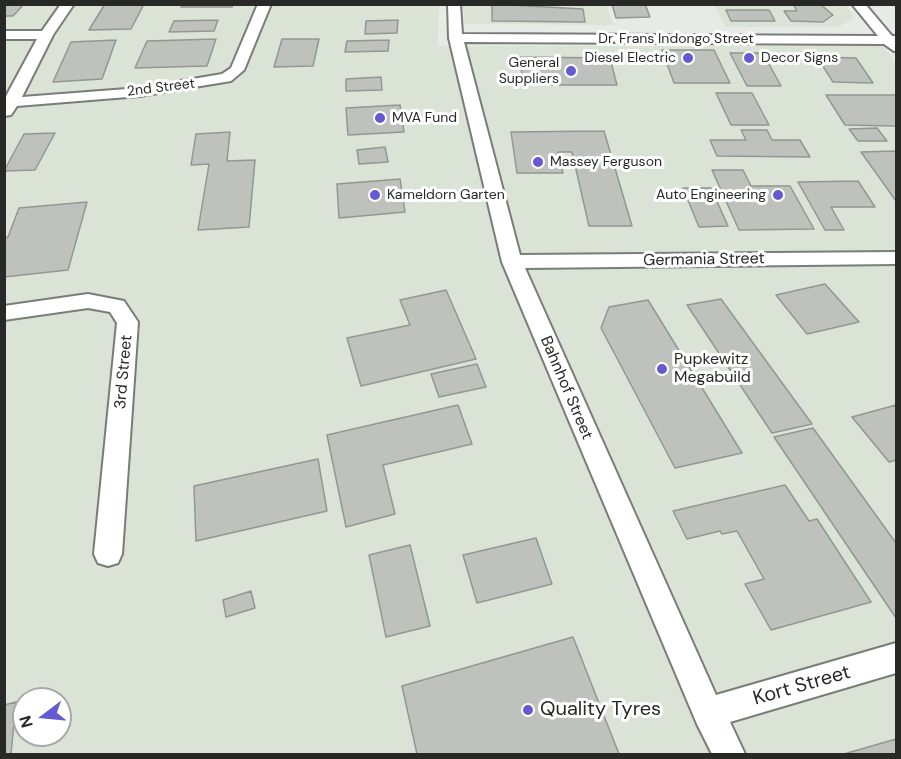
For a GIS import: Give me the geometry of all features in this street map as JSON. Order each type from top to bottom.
[{"type":"street","points":[[8,108],[45,35],[68,4]]},
{"type":"street","name":"2nd Street","points":[[8,108],[140,92],[226,78],[237,70],[265,4]]},
{"type":"street","name":"Bahnhof Street","points":[[454,4],[456,38],[512,262],[708,713],[729,754]]},
{"type":"street","points":[[858,4],[894,43]]},
{"type":"street","points":[[4,35],[45,35]]},
{"type":"street","name":"Dr. Frans Indongo Street","points":[[456,38],[894,43]]},
{"type":"street","name":"Germania Street","points":[[512,262],[897,258]]},
{"type":"street","name":"3rd Street","points":[[4,313],[88,302],[117,306],[128,322],[108,554]]},
{"type":"street","name":"Kort Street","points":[[708,713],[897,658]]},
{"type":"shaded area","points":[[4,5],[439,5],[438,46],[883,46],[896,63],[896,754],[5,754]]},
{"type":"shaded area","points":[[463,5],[606,5],[614,25],[464,24]]},
{"type":"shaded area","points":[[714,5],[845,5],[855,17],[839,27],[726,27]]},
{"type":"building","points":[[4,4],[24,4],[13,16],[4,16]]},
{"type":"building","points":[[105,4],[144,4],[131,29],[89,30]]},
{"type":"building","points":[[182,4],[233,4],[232,7],[181,7]]},
{"type":"building","points":[[492,4],[583,9],[585,22],[492,21]]},
{"type":"building","points":[[612,4],[645,4],[650,17],[616,18]]},
{"type":"building","points":[[793,4],[820,4],[833,15],[823,22],[791,21],[784,11],[797,11]]},
{"type":"building","points":[[726,10],[769,10],[775,21],[731,21]]},
{"type":"building","points":[[218,20],[214,31],[169,32],[174,21]]},
{"type":"building","points":[[398,20],[397,33],[365,34],[366,21]]},
{"type":"building","points":[[216,39],[207,66],[135,68],[147,41]]},
{"type":"building","points":[[282,39],[319,39],[313,66],[274,67]]},
{"type":"building","points":[[116,40],[102,79],[53,82],[71,42]]},
{"type":"building","points":[[389,40],[388,51],[345,52],[347,41]]},
{"type":"building","points":[[662,50],[714,50],[730,83],[674,83]]},
{"type":"building","points":[[730,53],[763,53],[781,86],[747,86]]},
{"type":"building","points":[[520,57],[610,58],[617,85],[523,85]]},
{"type":"building","points":[[817,57],[856,58],[873,83],[833,82]]},
{"type":"building","points":[[381,77],[382,90],[346,91],[346,79]]},
{"type":"building","points":[[716,93],[752,93],[769,125],[731,125]]},
{"type":"building","points":[[826,95],[896,95],[896,126],[845,125]]},
{"type":"building","points":[[400,105],[404,132],[348,135],[346,108]]},
{"type":"building","points":[[877,128],[887,141],[858,141],[849,129]]},
{"type":"building","points":[[741,130],[767,130],[772,140],[800,140],[810,157],[717,156],[710,140],[746,140]]},
{"type":"building","points":[[604,131],[632,226],[589,226],[572,152],[558,152],[563,173],[517,173],[511,132]]},
{"type":"building","points":[[230,132],[227,161],[255,160],[249,227],[198,230],[209,164],[191,165],[196,134]]},
{"type":"building","points":[[55,133],[35,170],[4,171],[24,134]]},
{"type":"building","points":[[385,147],[388,162],[359,164],[357,150]]},
{"type":"building","points":[[895,151],[896,153],[896,201],[861,152]]},
{"type":"building","points":[[712,170],[743,170],[751,186],[790,186],[814,229],[739,230]]},
{"type":"building","points":[[400,179],[405,212],[339,218],[337,184]]},
{"type":"building","points":[[858,181],[875,207],[831,207],[844,230],[825,230],[798,182]]},
{"type":"building","points":[[683,188],[711,188],[728,226],[699,227]]},
{"type":"building","points":[[87,202],[68,270],[4,277],[4,238],[8,237],[19,208]]},
{"type":"building","points":[[825,284],[859,322],[807,334],[776,295]]},
{"type":"building","points":[[446,290],[476,359],[361,386],[347,338],[410,325],[400,300]]},
{"type":"building","points":[[721,299],[812,424],[772,433],[687,305]]},
{"type":"building","points":[[648,300],[742,453],[675,468],[601,328],[609,307]]},
{"type":"building","points":[[477,364],[486,387],[439,397],[431,374]]},
{"type":"building","points":[[458,405],[472,444],[383,465],[395,514],[346,527],[327,435]]},
{"type":"building","points":[[896,405],[896,460],[889,462],[852,417]]},
{"type":"building","points":[[813,428],[896,543],[896,618],[774,437]]},
{"type":"building","points":[[318,459],[327,511],[196,541],[194,486]]},
{"type":"building","points":[[785,485],[809,521],[817,519],[871,602],[771,630],[745,584],[764,579],[737,531],[722,534],[720,531],[687,539],[673,511]]},
{"type":"building","points":[[536,538],[552,584],[477,603],[463,555]]},
{"type":"building","points":[[410,545],[430,626],[386,637],[369,555]]},
{"type":"building","points":[[251,591],[255,608],[226,617],[223,600]]},
{"type":"building","points":[[573,637],[619,754],[417,754],[402,686]]},
{"type":"building","points":[[12,703],[11,754],[4,754],[4,705]]},
{"type":"building","points":[[896,739],[896,754],[844,754]]},
{"type":"place","name":"Diesel Electric","points":[[688,58]]},
{"type":"place","name":"Decor Signs","points":[[749,58]]},
{"type":"place","name":"General Suppliers","points":[[571,71]]},
{"type":"place","name":"MVA Fund","points":[[380,118]]},
{"type":"place","name":"Massey Ferguson","points":[[538,162]]},
{"type":"place","name":"Kameldorn Garten","points":[[375,195]]},
{"type":"place","name":"Auto Engineering","points":[[778,195]]},
{"type":"place","name":"Pupkewitz Megabuild","points":[[662,369]]},
{"type":"place","name":"Quality Tyres","points":[[528,710]]}]
